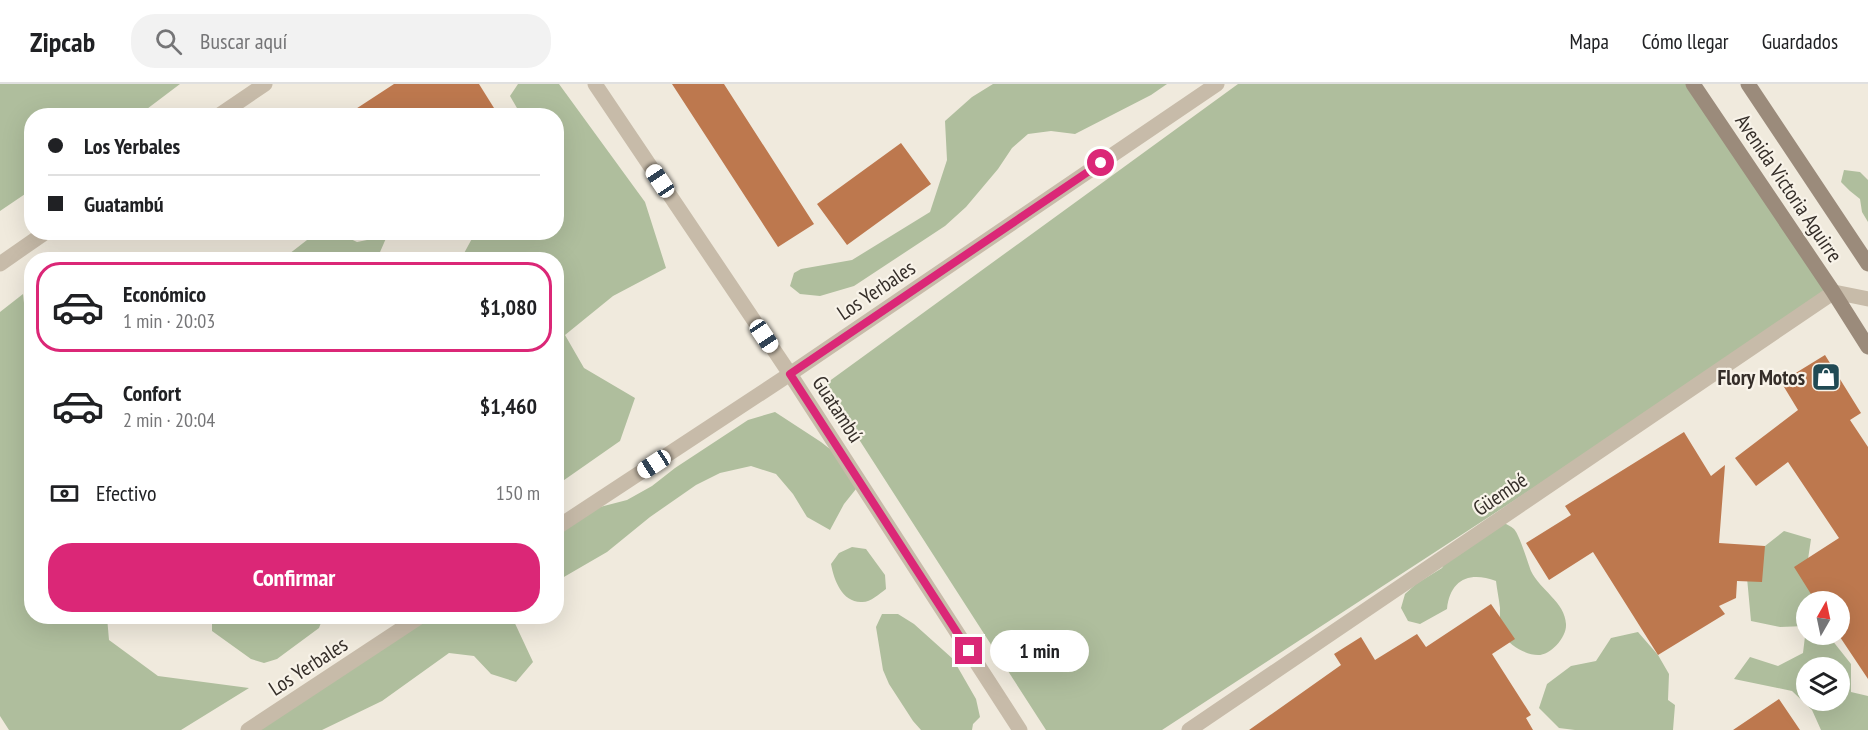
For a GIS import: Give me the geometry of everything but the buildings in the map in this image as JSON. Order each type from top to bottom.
[{"type":"main road","name":"Avenida Victoria Aguirre","points":[[1694,84],[1834,292],[1868,347]]},
{"type":"main road","name":"Avenida Victoria Aguirre","points":[[1748,84],[1868,264]]},
{"type":"street","points":[[230,108],[264,84]]},
{"type":"street","name":"Guatambú","points":[[595,84],[790,374],[1020,730]]},
{"type":"street","name":"Los Yerbales","points":[[564,523],[790,374],[1217,84]]},
{"type":"street","points":[[0,264],[34,240]]},
{"type":"street","points":[[1834,292],[1868,299]]},
{"type":"street","name":"Güembé","points":[[1189,730],[1834,292]]},
{"type":"street","name":"Los Yerbales","points":[[248,730],[409,624]]},
{"type":"green space","points":[[0,84],[180,84],[148,108],[24,108],[24,195],[0,211]]},
{"type":"green space","points":[[518,84],[559,84],[645,202],[666,268],[613,296],[565,335],[584,368],[635,398],[620,441],[564,480],[564,252],[465,252],[471,240],[564,240],[564,108],[517,108],[510,96]]},
{"type":"green space","points":[[993,84],[1167,84],[1151,95],[1075,134],[1051,131],[1028,134],[1012,148],[998,169],[966,207],[945,226],[854,286],[820,296],[800,294],[790,286],[794,273],[801,269],[852,260],[930,212],[947,160],[945,121],[972,97]]},
{"type":"green space","points":[[1238,84],[1693,84],[1834,292],[1162,730],[1046,730],[824,385]]},
{"type":"green space","points":[[1844,170],[1860,172],[1868,180],[1868,222],[1862,212],[1860,199],[1841,182]]},
{"type":"green space","points":[[307,240],[353,240],[357,242],[385,240],[380,252],[292,252]]},
{"type":"green space","points":[[23,294],[24,624],[108,624],[109,640],[158,676],[249,688],[181,730],[9,730],[0,716],[0,312]]},
{"type":"green space","points":[[775,412],[844,460],[860,484],[844,504],[830,530],[807,517],[793,494],[776,474],[751,466],[720,473],[696,485],[650,517],[607,552],[564,577],[564,525],[600,507],[627,500],[652,486],[675,468],[748,420]]},
{"type":"green space","points":[[1502,522],[1514,529],[1535,578],[1565,616],[1566,629],[1561,640],[1553,649],[1543,654],[1533,655],[1523,651],[1503,635],[1496,581],[1477,577],[1463,580],[1452,591],[1447,609],[1420,624],[1408,621],[1401,608],[1405,594],[1416,584],[1442,568],[1450,556]]},
{"type":"green space","points":[[1784,531],[1811,539],[1807,566],[1811,591],[1796,591],[1796,626],[1780,627],[1751,621],[1746,567],[1765,546]]},
{"type":"green space","points":[[852,547],[866,549],[885,575],[886,589],[868,601],[854,601],[844,594],[832,570],[831,564],[839,553]]},
{"type":"green space","points":[[882,614],[898,614],[914,624],[953,659],[976,699],[980,717],[973,724],[972,730],[921,730],[913,721],[889,684],[883,670],[876,627]]},
{"type":"green space","points":[[212,624],[320,624],[319,628],[277,659],[264,663],[251,659],[212,631]]},
{"type":"green space","points":[[415,624],[515,624],[533,662],[516,682],[491,674],[474,656],[449,653],[382,701],[322,730],[252,730]]},
{"type":"green space","points":[[1638,632],[1658,655],[1669,674],[1668,700],[1675,705],[1673,730],[1559,728],[1539,708],[1547,684],[1571,666],[1596,661],[1611,638]]},
{"type":"green space","points":[[1804,645],[1836,645],[1845,657],[1796,657],[1796,695],[1792,691],[1734,679],[1750,657],[1778,666],[1803,653]]},
{"type":"green space","points":[[1850,663],[1851,692],[1868,696],[1868,730],[1821,730],[1812,711],[1850,711]]},
{"type":"place","name":"Flory Motos","points":[[1826,377]]},
{"type":"route","points":[[969,651],[790,374],[1101,163]]}]
